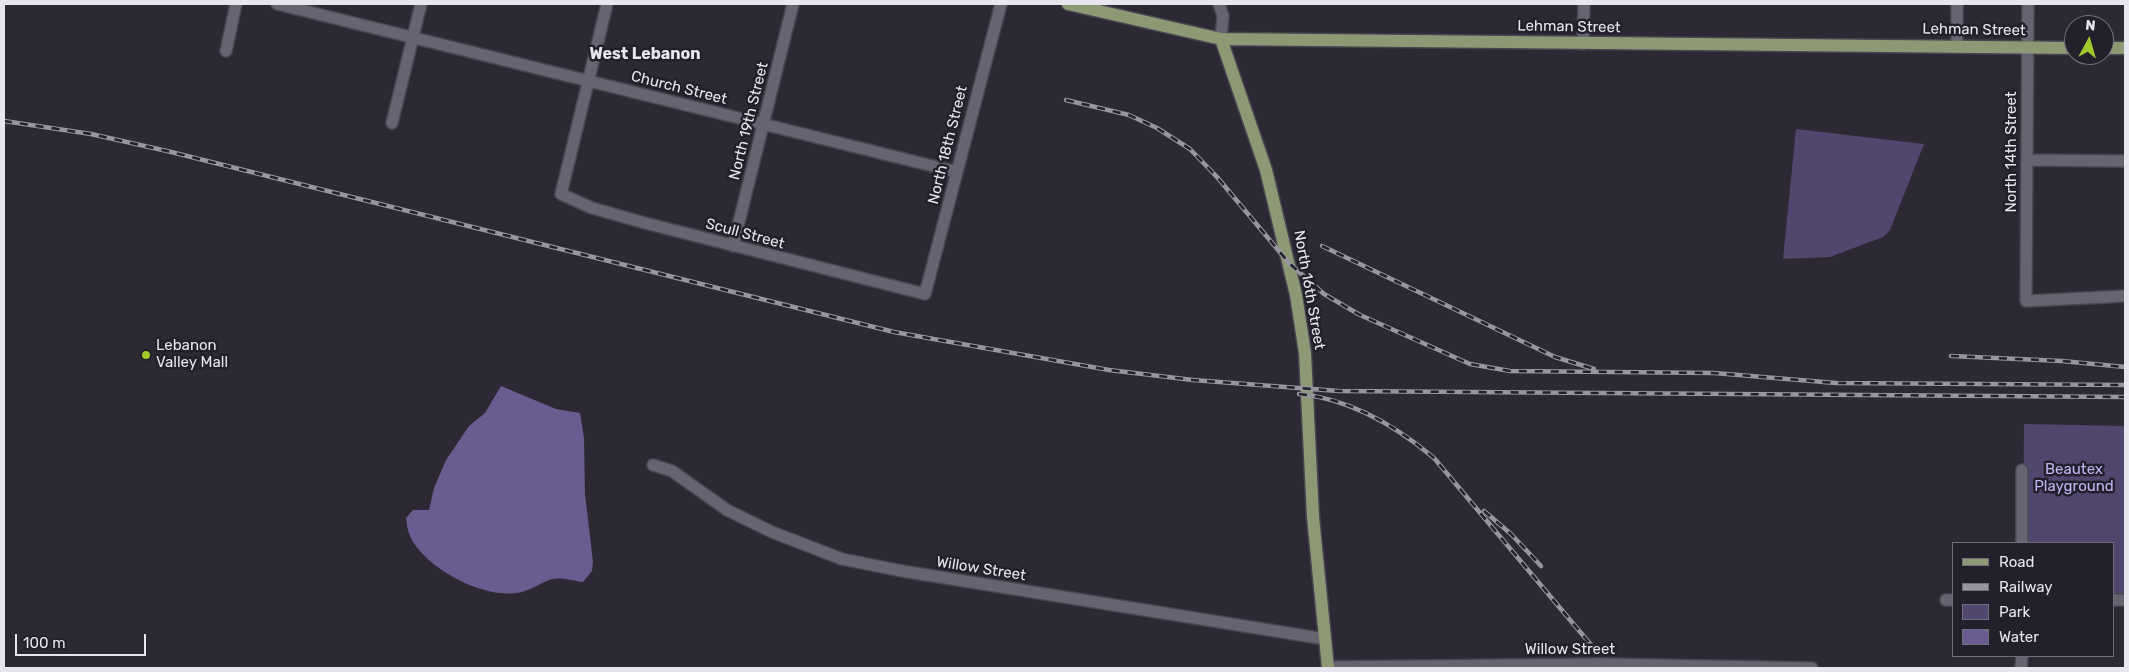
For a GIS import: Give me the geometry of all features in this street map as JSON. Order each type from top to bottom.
[{"type":"main road","name":"Lehman Street","points":[[1068,4],[1221,40],[2064,48]]},
{"type":"main road","name":"North 16th Street","points":[[1221,40],[1266,170],[1296,295],[1305,353],[1312,517],[1328,668]]},
{"type":"street","points":[[226,51],[236,4]]},
{"type":"street","name":"Church Street","points":[[277,4],[957,172]]},
{"type":"street","points":[[392,123],[421,4]]},
{"type":"street","points":[[588,80],[607,4]]},
{"type":"street","name":"North 19th Street","points":[[733,246],[793,4]]},
{"type":"street","name":"North 18th Street","points":[[925,294],[1001,4]]},
{"type":"street","name":"North 16th Street","points":[[1219,4],[1223,16]]},
{"type":"street","name":"North 16th Street","points":[[1221,40],[1223,16],[1229,4]]},
{"type":"street","points":[[1583,44],[1584,4]]},
{"type":"street","points":[[1957,46],[1958,4]]},
{"type":"street","name":"North 14th Street","points":[[2028,4],[2026,301],[2125,296]]},
{"type":"street","name":"Scull Street","points":[[588,80],[561,194],[592,208],[733,246],[925,294]]},
{"type":"street","points":[[2027,160],[2125,161]]},
{"type":"street","name":"Willow Street","points":[[653,465],[672,471],[727,510],[772,532],[842,558],[902,571],[1325,639]]},
{"type":"street","points":[[2022,470],[2022,542]]},
{"type":"street","name":"Willow Street","points":[[1328,668],[1603,664],[1812,668]]},
{"type":"green space","points":[[1796,129],[1924,144],[1890,230],[1883,237],[1830,257],[1783,259]]},
{"type":"green space","name":"Beautex Playground","points":[[2024,424],[2125,426],[2125,600],[2114,600],[2114,542],[2023,542]]},
{"type":"water","points":[[501,386],[556,409],[580,413],[584,438],[585,494],[593,562],[592,571],[583,582],[556,579],[517,593],[489,591],[458,580],[444,571],[431,562],[412,540],[406,518],[413,510],[429,510],[434,488],[446,460],[469,426],[485,413]]},
{"type":"railway","points":[[1066,100],[1129,115],[1157,128],[1190,149],[1217,177],[1289,263],[1324,294],[1360,315],[1470,364],[1510,371],[1714,373],[1836,383],[2125,385]]},
{"type":"railway","points":[[4,121],[91,134],[167,151],[894,332],[1109,370],[1193,380],[1338,391],[2125,397]]},
{"type":"railway","points":[[1322,246],[1555,357],[1594,369]]},
{"type":"railway","points":[[1951,356],[2062,361],[2125,367]]},
{"type":"railway","points":[[1299,394],[1337,402],[1372,416],[1404,435],[1434,458],[1597,652]]},
{"type":"railway","points":[[1484,511],[1511,534],[1541,566]]},
{"type":"place","name":"Lebanon Valley Mall","points":[[146,355]]},
{"type":"district","name":"West Lebanon","points":[[645,54]]}]
